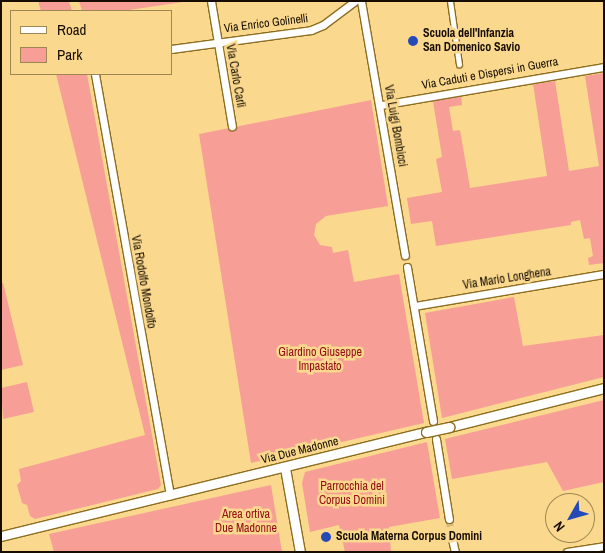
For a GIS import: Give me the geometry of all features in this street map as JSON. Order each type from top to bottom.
[{"type":"main road","name":"Via Due Madonne","points":[[1,536],[285,468],[604,388]]},
{"type":"main road","points":[[285,468],[300,552]]},
{"type":"street","name":"Via Carlo Carli","points":[[210,1],[232,126]]},
{"type":"street","name":"Via Enrico Golinelli","points":[[172,49],[317,28],[355,1]]},
{"type":"street","name":"Via Luigi Bombicci","points":[[361,1],[381,106],[405,255]]},
{"type":"street","points":[[450,1],[459,64]]},
{"type":"street","name":"Via Caduti e Dispersi in Guerra","points":[[381,106],[604,66]]},
{"type":"street","name":"Via Rodolfo Mondolfo","points":[[94,75],[170,495]]},
{"type":"street","points":[[407,267],[433,421]]},
{"type":"street","name":"Via Mario Longhena","points":[[414,306],[604,274]]},
{"type":"street","points":[[436,439],[449,519]]},
{"type":"street","points":[[452,539],[455,552]]},
{"type":"street","points":[[567,552],[604,546]]},
{"type":"green space","points":[[38,1],[69,1],[72,10],[41,10]]},
{"type":"green space","points":[[79,1],[190,1],[129,10],[82,10]]},
{"type":"green space","points":[[604,73],[604,263],[589,265],[588,258],[593,256],[590,238],[584,239],[580,220],[571,222],[571,225],[436,246],[432,221],[411,224],[407,198],[442,192],[436,159],[442,157],[433,101],[461,96],[462,105],[449,107],[453,131],[460,130],[470,188],[547,176],[533,84],[555,81],[569,171],[599,166],[585,76]]},
{"type":"green space","points":[[56,75],[87,75],[161,485],[158,489],[35,519],[30,516],[27,505],[22,503],[17,485],[21,481],[19,469],[145,435]]},
{"type":"green space","name":"Giardino Giuseppe Impastato","points":[[371,100],[388,206],[326,216],[316,224],[314,235],[320,245],[332,247],[333,253],[348,250],[354,282],[399,274],[424,423],[251,463],[199,134]]},
{"type":"green space","points":[[3,283],[23,365],[1,370],[1,284]]},
{"type":"green space","points":[[514,297],[523,346],[604,335],[604,377],[442,418],[425,313]]},
{"type":"green space","points":[[27,382],[34,412],[3,419],[1,388]]},
{"type":"green space","points":[[604,400],[604,482],[563,491],[547,462],[452,479],[445,439]]},
{"type":"green space","name":"Parrocchia del Corpus Domini","points":[[427,442],[440,518],[389,527],[391,552],[345,552],[339,525],[310,532],[302,483],[305,472]]},
{"type":"green space","name":"Area ortiva Due Madonne","points":[[271,485],[282,552],[54,552],[49,534]]},
{"type":"tunnel","points":[[449,519],[452,539]]},
{"type":"place","name":"Scuola dell'Infanzia San Domenico Savio","points":[[413,41]]},
{"type":"place","name":"Scuola Materna Corpus Domini","points":[[326,537]]}]
